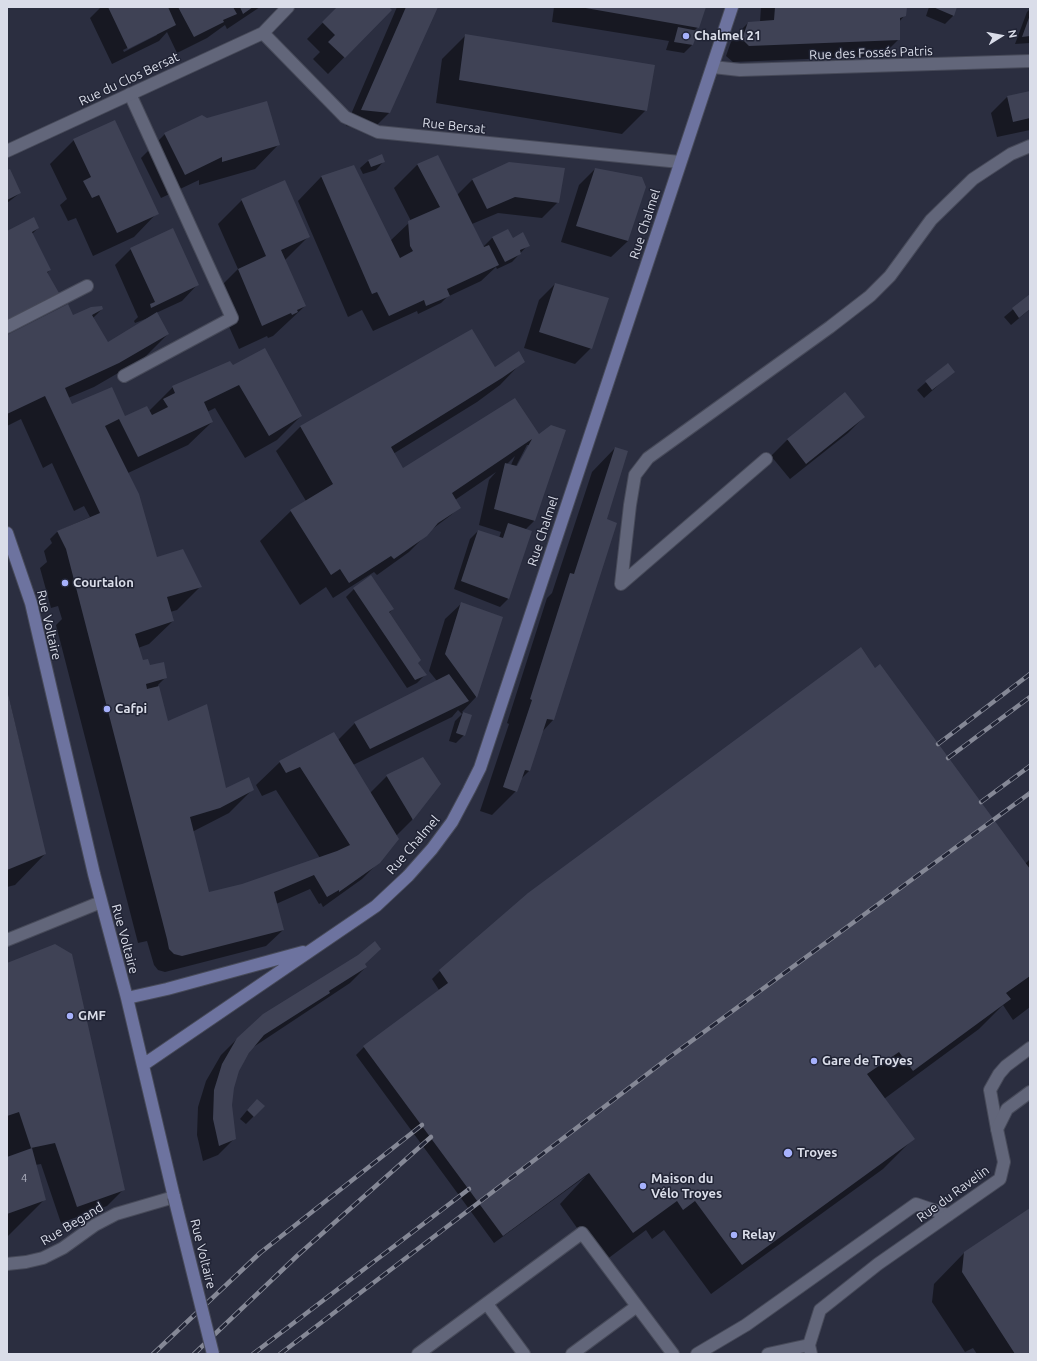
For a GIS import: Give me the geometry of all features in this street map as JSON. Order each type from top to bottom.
[{"type":"street","points":[[263,33],[288,7]]},
{"type":"street","name":"Rue Chalmel","points":[[142,1065],[376,906],[408,876],[432,849],[452,822],[480,768],[732,7]]},
{"type":"street","name":"Rue du Clos Bersat","points":[[7,151],[263,33]]},
{"type":"street","name":"Rue Bersat","points":[[263,33],[345,117],[364,127],[378,132],[680,162]]},
{"type":"street","name":"Rue des Fossés Patris","points":[[713,67],[740,70],[1030,61]]},
{"type":"street","points":[[124,376],[232,318],[130,94]]},
{"type":"street","points":[[766,459],[621,584],[635,475],[648,458],[830,327],[870,296],[890,276],[931,220],[973,179],[1011,154],[1030,146]]},
{"type":"street","points":[[7,327],[87,286]]},
{"type":"street","name":"Rue Voltaire","points":[[7,533],[31,603],[101,902],[127,998],[213,1354]]},
{"type":"street","points":[[7,940],[101,902]]},
{"type":"street","name":"Rue Chalmel","points":[[127,998],[167,989],[314,949]]},
{"type":"street","name":"Rue du Ravelin","points":[[810,1349],[820,1310],[878,1264],[1000,1179],[1004,1162],[990,1090],[999,1074],[1006,1066],[1030,1048]]},
{"type":"street","points":[[997,1129],[1007,1108],[1030,1092]]},
{"type":"street","name":"Rue Begand","points":[[7,1264],[43,1258],[63,1248],[95,1225],[116,1214],[174,1197]]},
{"type":"street","points":[[697,1354],[746,1324],[916,1204],[948,1215]]},
{"type":"street","points":[[418,1354],[582,1233],[673,1354]]},
{"type":"street","points":[[487,1304],[524,1354]]},
{"type":"street","points":[[572,1354],[637,1306]]},
{"type":"street","points":[[768,1354],[810,1349]]},
{"type":"building","points":[[108,7],[168,7],[176,25],[128,49]]},
{"type":"building","points":[[178,7],[233,7],[237,14],[223,20],[224,22],[194,37]]},
{"type":"building","points":[[240,7],[253,7],[243,14]]},
{"type":"building","points":[[337,7],[389,7],[392,10],[345,58],[328,42],[335,35],[322,22]]},
{"type":"building","points":[[406,7],[438,7],[390,113],[361,110]]},
{"type":"building","points":[[580,7],[706,7],[699,28]]},
{"type":"building","points":[[775,7],[907,7],[906,16],[900,18],[900,40],[749,46],[742,39],[748,22],[774,20]]},
{"type":"building","points":[[933,7],[957,7],[954,16]]},
{"type":"building","points":[[1030,15],[1030,36],[1022,37]]},
{"type":"building","name":"Chalmel 21","points":[[678,27],[698,31],[693,45],[674,42]]},
{"type":"building","points":[[465,34],[655,65],[647,111],[459,80]]},
{"type":"building","points":[[1030,91],[1030,118],[1013,122],[1007,96]]},
{"type":"building","points":[[267,101],[280,145],[222,162],[222,157],[185,175],[164,133],[202,115],[207,118]]},
{"type":"building","points":[[115,120],[159,214],[117,233],[99,195],[92,198],[83,181],[91,177],[73,139]]},
{"type":"building","points":[[382,154],[385,162],[371,167],[368,160]]},
{"type":"building","points":[[438,155],[484,247],[489,245],[499,265],[447,289],[450,296],[426,306],[424,300],[389,316],[377,292],[372,294],[321,176],[354,165],[400,258],[413,251],[410,246],[408,221],[440,207],[417,164]]},
{"type":"building","points":[[509,162],[565,168],[559,203],[515,197],[487,209],[472,179]]},
{"type":"building","points":[[595,168],[642,177],[646,187],[628,241],[576,226]]},
{"type":"building","points":[[10,169],[21,193],[7,200],[7,170]]},
{"type":"building","points":[[285,180],[310,237],[281,250],[306,306],[297,310],[298,312],[292,315],[291,313],[262,326],[238,269],[266,256],[241,199]]},
{"type":"building","points":[[34,217],[39,228],[32,232],[51,270],[47,272],[59,293],[7,320],[7,231]]},
{"type":"building","points":[[173,228],[199,285],[151,308],[150,304],[155,302],[130,248]]},
{"type":"building","points":[[508,229],[513,238],[523,232],[530,246],[520,250],[521,254],[505,262],[492,237]]},
{"type":"building","points":[[555,283],[609,298],[592,349],[539,332]]},
{"type":"building","points":[[1030,294],[1030,309],[1019,318],[1012,308]]},
{"type":"building","points":[[68,304],[73,315],[91,307],[102,306],[103,309],[92,315],[108,342],[157,312],[169,334],[119,363],[65,388],[72,404],[112,387],[125,416],[147,406],[152,415],[168,407],[163,399],[175,393],[172,386],[230,361],[233,365],[265,348],[302,416],[269,436],[239,385],[204,402],[213,422],[138,457],[119,419],[105,426],[139,494],[157,557],[183,549],[202,587],[167,597],[174,621],[135,634],[143,660],[148,659],[150,665],[164,662],[167,678],[146,684],[147,689],[159,686],[168,721],[207,704],[226,788],[249,777],[254,790],[220,808],[190,817],[209,892],[242,884],[337,851],[350,845],[300,767],[286,773],[279,761],[334,732],[399,839],[380,863],[339,892],[339,890],[327,897],[314,875],[274,892],[284,930],[182,956],[174,954],[169,949],[66,549],[57,531],[100,513],[45,396],[7,414],[7,335]]},
{"type":"building","points":[[472,329],[495,367],[519,351],[525,362],[391,447],[403,468],[515,398],[539,434],[551,425],[566,430],[535,521],[494,509],[505,463],[517,466],[532,439],[452,493],[461,508],[438,523],[427,536],[394,559],[391,556],[349,583],[340,569],[331,575],[290,510],[333,484],[300,426]]},
{"type":"building","points":[[948,363],[955,372],[932,390],[925,381]]},
{"type":"building","points":[[845,392],[865,417],[806,464],[787,439]]},
{"type":"building","points":[[615,447],[628,451],[607,519],[617,523],[554,720],[547,719],[530,771],[525,770],[517,792],[503,787],[532,700],[530,699],[570,573],[574,574]]},
{"type":"building","points":[[508,523],[532,531],[509,599],[461,581],[478,530],[503,538]]},
{"type":"building","points":[[371,575],[394,609],[389,612],[421,660],[418,663],[427,675],[415,680],[353,588]]},
{"type":"building","points":[[461,602],[503,617],[477,698],[445,654]]},
{"type":"building","points":[[861,647],[875,668],[880,664],[1030,869],[1030,976],[1006,993],[1011,999],[913,1071],[899,1052],[867,1074],[915,1139],[742,1265],[695,1201],[683,1210],[677,1201],[633,1233],[589,1173],[503,1236],[363,1046],[448,983],[439,970],[528,893]]},
{"type":"building","points":[[449,674],[469,701],[370,749],[354,722]]},
{"type":"building","points":[[7,689],[46,854],[7,870]]},
{"type":"building","points":[[463,712],[472,715],[465,736],[456,733]]},
{"type":"building","points":[[423,757],[441,784],[413,820],[386,775]]},
{"type":"building","points":[[375,941],[381,949],[365,964],[367,967],[329,991],[330,993],[264,1035],[249,1053],[239,1071],[234,1088],[232,1105],[236,1139],[219,1146],[213,1119],[214,1090],[222,1064],[237,1038],[263,1014],[358,955]]},
{"type":"building","points":[[55,944],[72,954],[125,1190],[77,1207],[55,1143],[31,1148],[19,1112],[7,1116],[7,963]]},
{"type":"building","points":[[257,1099],[265,1106],[254,1117],[247,1110]]},
{"type":"building","points":[[32,1148],[46,1200],[7,1214],[7,1157]]},
{"type":"building","points":[[1030,1208],[1030,1354],[1015,1354],[962,1272],[964,1252]]},
{"type":"railway","points":[[938,744],[1030,674]]},
{"type":"railway","points":[[948,758],[1030,697]]},
{"type":"railway","points":[[981,802],[1030,766]]},
{"type":"railway","points":[[280,1354],[667,1059],[1030,793]]},
{"type":"railway","points":[[153,1354],[260,1253],[422,1125]]},
{"type":"railway","points":[[194,1354],[298,1255],[431,1137]]},
{"type":"railway","points":[[253,1354],[469,1189]]},
{"type":"place","name":"Chalmel 21","points":[[686,36]]},
{"type":"place","name":"Courtalon","points":[[65,583]]},
{"type":"place","name":"Cafpi","points":[[107,709]]},
{"type":"place","name":"GMF","points":[[70,1016]]},
{"type":"place","name":"Gare de Troyes","points":[[814,1061]]},
{"type":"place","name":"Troyes","points":[[788,1153]]},
{"type":"place","name":"Maison du Vélo Troyes","points":[[643,1186]]},
{"type":"place","name":"Relay","points":[[734,1235]]}]
